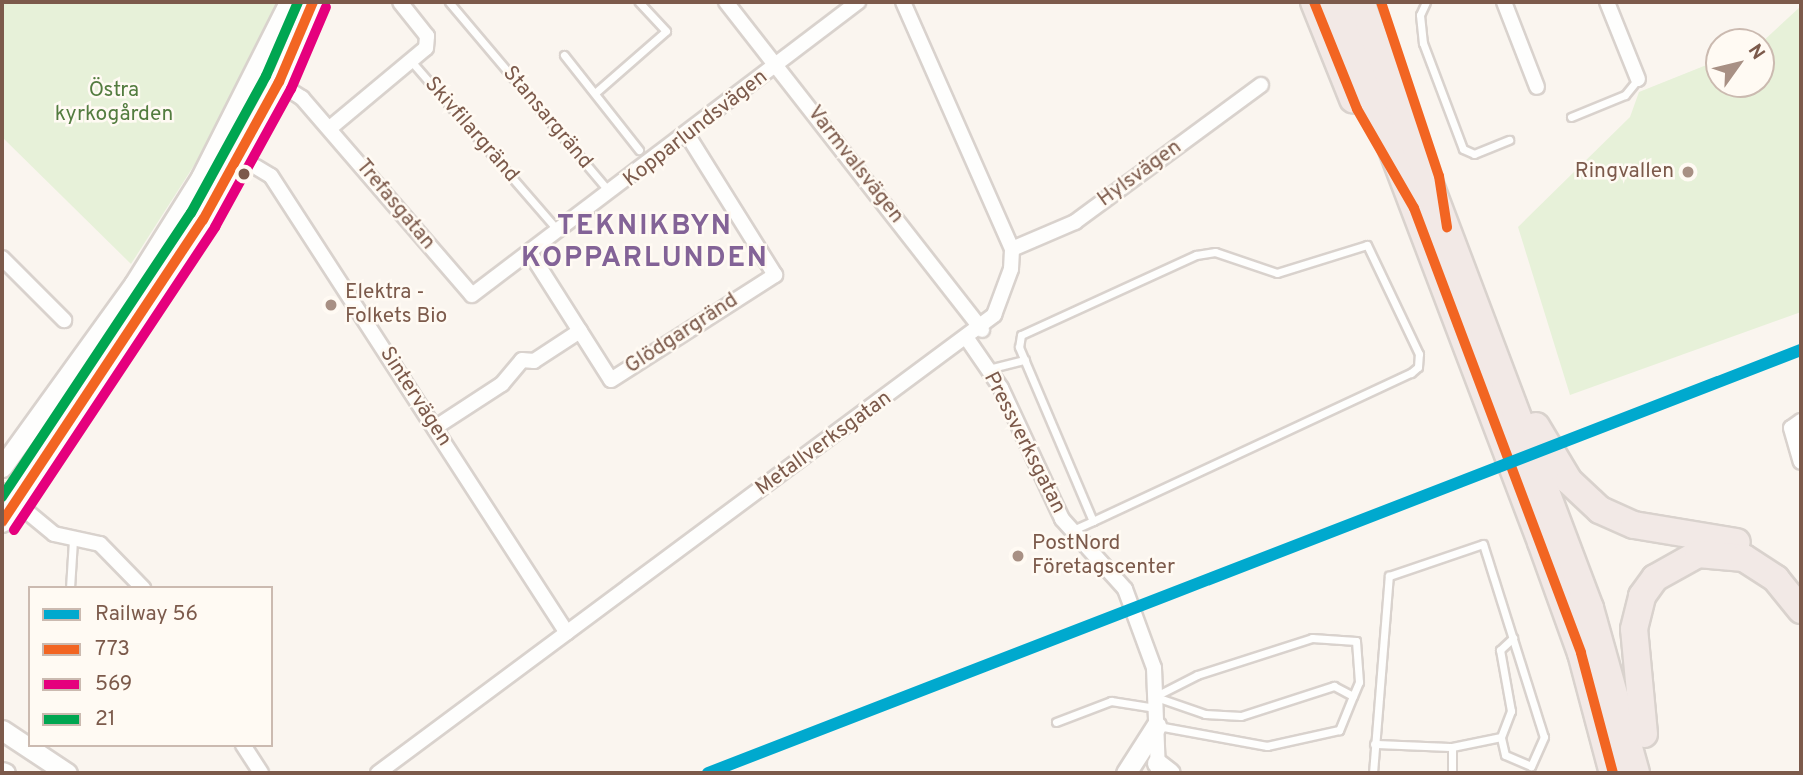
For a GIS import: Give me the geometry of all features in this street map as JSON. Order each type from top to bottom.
[{"type":"highway","points":[[1314,2],[1357,109],[1414,208]]},
{"type":"highway","points":[[1336,2],[1581,653],[1613,773]]},
{"type":"highway","points":[[1361,2],[1607,657],[1636,773]]},
{"type":"highway","points":[[1381,2],[1439,176],[1443,216]]},
{"type":"highway","points":[[1509,391],[1528,411],[1569,481],[1600,510],[1634,524],[1743,544],[1801,585]]},
{"type":"highway","points":[[1643,773],[1649,761],[1634,629],[1642,596],[1655,578],[1698,554],[1744,558],[1776,579],[1801,610]]},
{"type":"main road","points":[[2,467],[134,284],[259,71],[289,2]]},
{"type":"main road","points":[[2,522],[9,497],[203,220],[279,82],[313,2]]},
{"type":"main road","points":[[1126,773],[1155,710]]},
{"type":"main road","points":[[2,730],[67,773]]},
{"type":"street","points":[[330,128],[426,48],[427,36],[400,2]]},
{"type":"street","name":"Varmvalsvägen","points":[[726,2],[982,330]]},
{"type":"street","name":"Kopparlundsvägen","points":[[532,254],[858,2]]},
{"type":"street","points":[[903,2],[1012,249]]},
{"type":"street","points":[[1504,2],[1537,87]]},
{"type":"street","points":[[1607,2],[1638,79]]},
{"type":"street","name":"Trefasgatan","points":[[259,71],[279,82],[330,128],[472,295],[532,254]]},
{"type":"street","name":"Hylsvägen","points":[[1012,249],[1075,222],[1261,85]]},
{"type":"street","name":"Glödgargränd","points":[[532,254],[611,380],[775,275],[687,134]]},
{"type":"street","name":"Sintervägen","points":[[256,167],[271,176],[567,633]]},
{"type":"street","name":"Metallverksgatan","points":[[378,773],[982,330],[1004,297],[1012,249]]},
{"type":"street","points":[[2,258],[64,320]]},
{"type":"street","points":[[436,427],[502,384],[522,360],[534,361],[580,331]]},
{"type":"street","name":"Pressverksgatan","points":[[968,340],[988,369],[1072,530],[1125,589],[1154,668],[1155,710],[1162,770]]},
{"type":"street","points":[[1801,421],[1791,428],[1801,462]]},
{"type":"street","points":[[9,497],[37,523],[74,540],[100,544],[141,586]]},
{"type":"street","points":[[244,747],[261,773]]},
{"type":"lane","name":"Stansargränd","points":[[449,2],[611,194]]},
{"type":"lane","points":[[595,93],[666,31],[639,2]]},
{"type":"lane","points":[[1426,2],[1420,15],[1423,43],[1463,149],[1474,154],[1509,140]]},
{"type":"lane","points":[[564,55],[639,150]]},
{"type":"lane","name":"Skivfilargränd","points":[[410,60],[559,232]]},
{"type":"lane","points":[[1571,117],[1625,95],[1638,79]]},
{"type":"lane","points":[[1072,530],[1093,521],[1411,373],[1419,354],[1373,252],[1358,244],[1277,273],[1215,252],[1196,254],[1029,329],[1019,347],[1093,521]]},
{"type":"lane","points":[[988,369],[1024,360]]},
{"type":"lane","points":[[70,586],[74,540]]},
{"type":"lane","points":[[1373,773],[1388,576],[1483,544],[1513,638],[1544,737],[1540,757],[1531,766],[1516,764],[1505,755],[1501,737],[1511,711],[1500,650],[1513,638]]},
{"type":"lane","points":[[1312,638],[1356,640],[1359,682],[1339,730],[1267,746],[1155,710],[1197,675],[1312,638]]},
{"type":"lane","points":[[1056,722],[1111,701],[1155,710],[1241,716],[1334,686],[1353,696]]},
{"type":"lane","points":[[1374,744],[1452,747],[1501,737]]},
{"type":"lane","points":[[1452,747],[1452,773]]},
{"type":"green space","name":"Östra kyrkogården","points":[[2,2],[280,2],[225,117],[131,264],[2,137]]},
{"type":"green space","name":"Ringvallen","points":[[1801,6],[1801,312],[1570,395],[1518,227],[1630,117],[1639,92],[1705,66],[1705,98],[1775,98],[1775,30]]},
{"type":"rail line","name":"56","points":[[708,773],[1801,350]]},
{"type":"transit line","name":"21","points":[[2,497],[191,213],[266,76],[298,2]]},
{"type":"transit line","name":"773","points":[[2,522],[203,220],[279,82],[313,2]]},
{"type":"transit line","name":"773","points":[[1314,2],[1357,109],[1414,208],[1581,653],[1613,773]]},
{"type":"transit line","name":"773","points":[[1381,2],[1439,176],[1447,227]]},
{"type":"transit line","name":"569","points":[[14,530],[215,227],[291,89],[326,7]]},
{"type":"place","name":"Ringvallen","points":[[1688,172]]},
{"type":"place","name":"Elektra - Folkets Bio","points":[[331,305]]},
{"type":"place","name":"PostNord Företagscenter","points":[[1018,556]]},
{"type":"district","name":"TEKNIKBYN KOPPARLUNDEN","points":[[645,243]]}]
